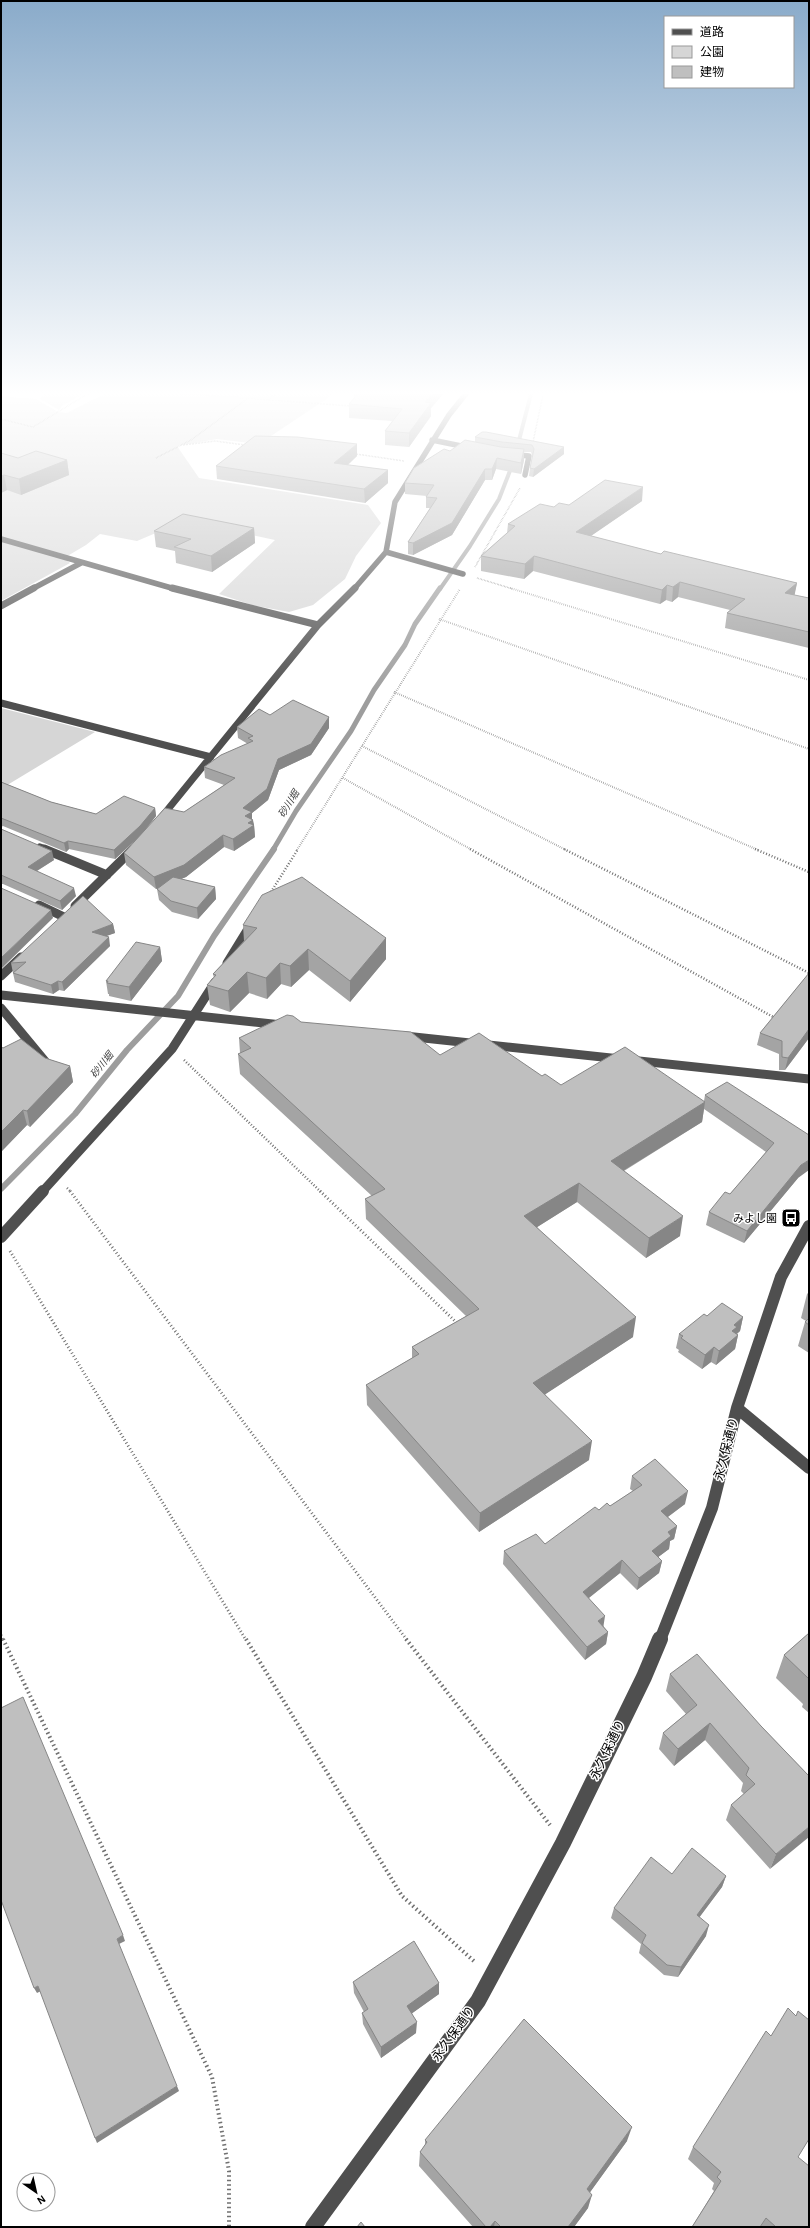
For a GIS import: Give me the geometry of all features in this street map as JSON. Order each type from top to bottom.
[{"type":"street","points":[[156,825],[318,625],[362,581],[386,552],[388,533],[395,502],[400,494]]},
{"type":"street","points":[[1,539],[33,551],[272,616],[318,625]]},
{"type":"street","points":[[386,552],[466,575]]},
{"type":"street","points":[[1,606],[81,563]]},
{"type":"street","points":[[1,703],[211,757]]},
{"type":"street","points":[[29,843],[107,875]]},
{"type":"street","points":[[29,901],[62,919],[140,843]]},
{"type":"street","points":[[1,1237],[172,1049],[190,1016],[270,894]]},
{"type":"street","points":[[1,976],[30,949]]},
{"type":"street","points":[[1,995],[289,1026]]},
{"type":"street","points":[[1,1008],[45,1061]]},
{"type":"street","points":[[393,1035],[809,1079]]},
{"type":"street","name":"永久保通り","points":[[313,2227],[478,2001],[527,1913],[563,1843],[644,1677],[679,1594],[712,1508],[737,1408],[781,1277],[809,1226]]},
{"type":"street","points":[[737,1408],[809,1468]]},
{"type":"path","points":[[270,894],[343,778],[466,575],[513,503],[517,494]]},
{"type":"path","points":[[466,575],[809,680]]},
{"type":"path","points":[[439,619],[809,749]]},
{"type":"path","points":[[394,692],[809,872]]},
{"type":"path","points":[[362,746],[809,973]]},
{"type":"path","points":[[343,778],[782,1021]]},
{"type":"path","points":[[172,1049],[458,1324]]},
{"type":"path","points":[[55,1178],[77,1198],[394,1623],[563,1843]]},
{"type":"path","points":[[1,1237],[402,1896],[491,1977]]},
{"type":"path","points":[[1,1634],[212,2077],[229,2171],[229,2227]]},
{"type":"green space","points":[[1,494],[299,494],[368,505],[381,523],[356,556],[345,579],[313,605],[289,612],[252,605],[219,594],[275,540],[184,521],[137,541],[100,534],[86,545],[64,558],[70,563],[1,601]]},
{"type":"green space","points":[[1,708],[95,732],[4,787],[1,786]]},
{"type":"building","points":[[428,494],[470,494],[452,523],[413,543],[408,542],[437,498],[426,497]]},
{"type":"building","points":[[585,494],[633,494],[576,532],[661,554],[664,551],[797,583],[785,593],[809,598],[809,632],[727,613],[745,599],[680,582],[673,587],[667,585],[662,590],[534,556],[525,564],[481,556],[515,526],[508,524],[540,504],[554,507],[559,503],[569,505]]},
{"type":"building","points":[[183,514],[254,528],[211,556],[174,547],[191,539],[154,531]]},
{"type":"building","points":[[293,700],[329,717],[311,744],[278,759],[267,789],[243,808],[252,812],[245,816],[253,820],[248,823],[254,825],[233,839],[223,835],[184,865],[154,877],[124,853],[165,808],[184,812],[235,778],[204,767],[221,755],[253,741],[248,738],[253,736],[237,727],[259,709],[270,715]]},
{"type":"building","points":[[1,782],[51,802],[96,814],[124,796],[155,808],[140,826],[114,850],[68,841],[64,843],[1,818]]},
{"type":"building","points":[[1,829],[52,851],[28,867],[74,888],[60,901],[1,875]]},
{"type":"building","points":[[173,877],[215,887],[197,908],[171,901],[157,889]]},
{"type":"building","points":[[302,877],[386,938],[350,981],[308,949],[290,966],[280,963],[266,978],[247,972],[228,991],[207,985],[216,975],[213,974],[257,928],[243,925],[262,895]]},
{"type":"building","points":[[1,888],[51,910],[1,958]]},
{"type":"building","points":[[83,896],[113,924],[92,932],[109,937],[62,982],[58,981],[51,985],[13,973],[26,962],[11,963]]},
{"type":"building","points":[[136,942],[160,947],[129,987],[107,983],[108,981],[106,981]]},
{"type":"building","points":[[809,973],[809,1029],[788,1058],[782,1057],[782,1041],[760,1033]]},
{"type":"building","points":[[287,1015],[293,1016],[301,1022],[411,1032],[440,1055],[479,1033],[542,1076],[545,1074],[561,1085],[625,1047],[705,1102],[611,1161],[683,1216],[649,1238],[579,1183],[524,1216],[636,1317],[533,1383],[592,1441],[480,1513],[366,1385],[419,1354],[412,1347],[479,1309],[365,1199],[385,1189],[238,1054],[251,1048],[239,1038]]},
{"type":"building","points":[[21,1039],[45,1058],[70,1066],[27,1111],[23,1110],[1,1132],[1,1047],[3,1048]]},
{"type":"building","points":[[727,1082],[809,1135],[809,1160],[801,1165],[747,1231],[709,1212],[725,1192],[730,1194],[774,1143],[705,1095]]},
{"type":"building","points":[[722,1303],[743,1317],[734,1325],[737,1327],[732,1331],[738,1335],[719,1351],[714,1347],[705,1355],[681,1338],[683,1336],[679,1334],[704,1314],[707,1316]]},
{"type":"building","points":[[809,1318],[809,1325],[805,1322]]},
{"type":"building","points":[[655,1459],[688,1491],[661,1511],[677,1526],[668,1532],[671,1536],[652,1551],[662,1561],[639,1578],[622,1560],[583,1592],[605,1616],[598,1621],[608,1632],[587,1647],[504,1551],[536,1534],[545,1544],[595,1507],[599,1510],[607,1503],[610,1506],[642,1485],[632,1476]]},
{"type":"building","points":[[809,1633],[809,1679],[784,1655]]},
{"type":"building","points":[[697,1654],[761,1726],[809,1776],[809,1827],[776,1854],[731,1805],[755,1784],[746,1775],[749,1768],[710,1723],[678,1749],[663,1733],[697,1705],[670,1674]]},
{"type":"building","points":[[23,1697],[123,1935],[117,1939],[177,2086],[95,2138],[38,1986],[34,1988],[1,1900],[1,1708]]},
{"type":"building","points":[[692,1848],[726,1876],[697,1915],[709,1925],[681,1967],[667,1965],[642,1943],[646,1935],[614,1908],[651,1857],[672,1874]]},
{"type":"building","points":[[414,1941],[439,1983],[407,2006],[417,2022],[381,2047],[362,2013],[368,2009],[353,1982]]},
{"type":"building","points":[[788,2008],[796,2016],[798,2011],[809,2020],[809,2139],[798,2157],[809,2166],[809,2227],[776,2227],[766,2218],[760,2227],[692,2227],[721,2181],[717,2177],[721,2172],[693,2147],[766,2031],[771,2036]]},
{"type":"building","points":[[524,2019],[632,2127],[587,2189],[592,2195],[568,2227],[501,2227],[495,2221],[490,2227],[486,2227],[420,2152],[427,2142],[425,2140]]},
{"type":"building","points":[[361,2222],[365,2227],[357,2227]]},
{"type":"waterway","name":"砂川堀","points":[[440,589],[470,546],[501,494]]},
{"type":"waterway","name":"砂川堀","points":[[273,850],[296,811],[351,731],[374,690],[405,645],[415,624],[440,588]]},
{"type":"waterway","name":"砂川堀","points":[[1,1189],[75,1114],[127,1050],[178,996],[214,936],[274,849]]},
{"type":"place","name":"みよし園","points":[[791,1218]]}]
